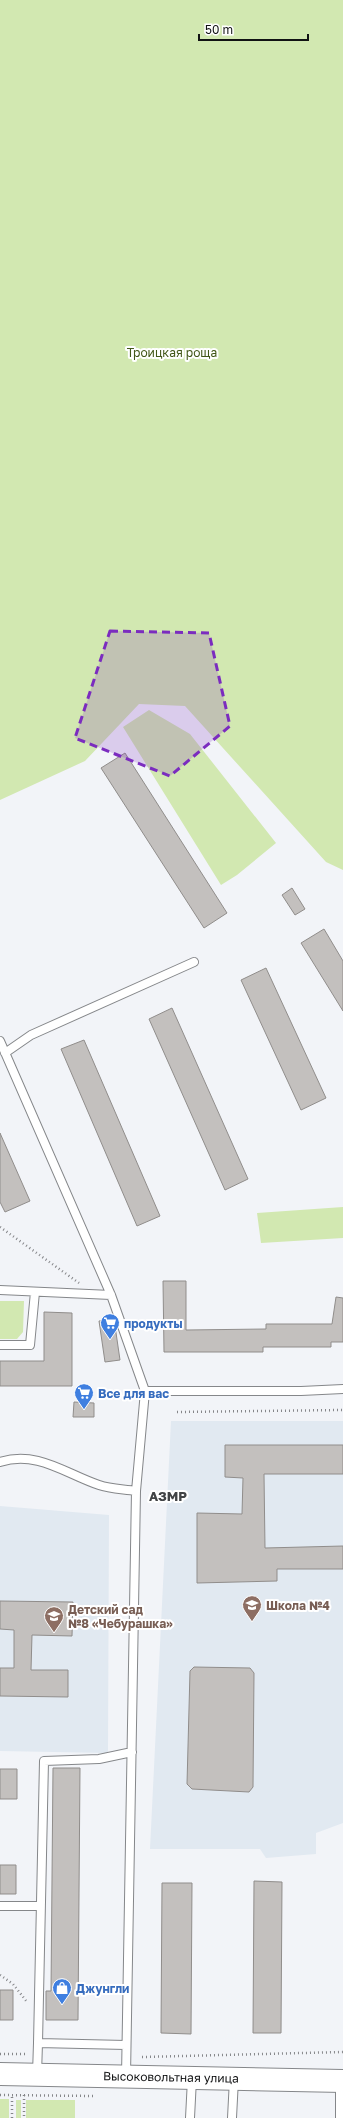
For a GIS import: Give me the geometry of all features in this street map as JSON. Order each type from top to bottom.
[{"type":"main road","name":"Высоковольтная улица","points":[[0,2074],[37,2064],[126,2067],[192,2078],[342,2081]]},
{"type":"lane","points":[[5,1053],[30,1035],[194,962]]},
{"type":"lane","points":[[0,1041],[111,1295],[145,1391],[136,1491],[126,2067]]},
{"type":"lane","points":[[0,1290],[111,1295]]},
{"type":"lane","points":[[0,1345],[30,1345],[35,1292]]},
{"type":"lane","points":[[145,1391],[301,1391],[343,1389]]},
{"type":"lane","points":[[0,1462],[30,1458],[56,1466],[100,1486],[136,1491]]},
{"type":"lane","points":[[37,2064],[44,1761],[99,1759],[132,1752]]},
{"type":"lane","points":[[0,1906],[40,1906]]},
{"type":"lane","points":[[38,2043],[126,2045]]},
{"type":"lane","points":[[190,2118],[192,2078]]},
{"type":"lane","points":[[232,2118],[234,2079]]},
{"type":"lane","points":[[340,2118],[342,2081]]},
{"type":"path","points":[[0,1228],[96,1295]]},
{"type":"path","points":[[177,1412],[343,1410]]},
{"type":"path","points":[[0,1975],[13,1984],[38,2017]]},
{"type":"path","points":[[126,2067],[343,2052]]},
{"type":"path","points":[[0,2054],[37,2064]]},
{"type":"path","points":[[12,2095],[12,2118]]},
{"type":"path","points":[[24,2095],[24,2118]]},
{"type":"highlighted area","points":[[110,631],[209,633],[230,726],[170,776],[75,738]]},
{"type":"shaded area","name":"Школа №4","points":[[171,1421],[343,1421],[343,1823],[316,1833],[316,1854],[266,1858],[260,1849],[150,1849]]},
{"type":"shaded area","name":"Детский сад №8 «Чебурашка»","points":[[0,1506],[109,1515],[108,1753],[0,1751]]},
{"type":"green space","name":"Троицкая роща","points":[[0,0],[343,0],[343,870],[326,862],[185,706],[139,704],[85,761],[0,800]]},
{"type":"green space","points":[[149,710],[190,734],[276,843],[237,875],[221,885],[123,727]]},
{"type":"green space","points":[[343,1207],[343,1238],[261,1243],[257,1213]]},
{"type":"green space","points":[[0,1301],[24,1301],[23,1332],[17,1339],[0,1339]]},
{"type":"green space","points":[[0,2099],[9,2099],[9,2118],[0,2118]]},
{"type":"green space","points":[[16,2100],[21,2100],[21,2118],[16,2118]]},
{"type":"green space","points":[[26,2100],[75,2100],[75,2118],[26,2118]]},
{"type":"building","points":[[125,753],[227,913],[204,928],[101,768]]},
{"type":"building","points":[[292,888],[305,909],[295,915],[282,895]]},
{"type":"building","points":[[324,929],[343,961],[343,1011],[301,943]]},
{"type":"building","points":[[266,968],[326,1098],[301,1110],[241,980]]},
{"type":"building","points":[[172,1008],[248,1179],[225,1190],[149,1019]]},
{"type":"building","points":[[84,1040],[160,1216],[137,1226],[61,1049]]},
{"type":"building","points":[[0,1133],[30,1201],[5,1212],[0,1202]]},
{"type":"building","points":[[163,1281],[186,1281],[186,1330],[266,1329],[266,1324],[332,1324],[336,1297],[343,1298],[343,1342],[331,1342],[331,1347],[263,1347],[263,1352],[164,1352]]},
{"type":"building","points":[[44,1312],[72,1313],[72,1386],[0,1386],[0,1361],[44,1361]]},
{"type":"building","name":"продукты","points":[[114,1319],[120,1360],[105,1362],[99,1321]]},
{"type":"building","name":"Все для вас","points":[[74,1402],[94,1403],[94,1417],[73,1417]]},
{"type":"building","points":[[225,1445],[343,1445],[343,1474],[264,1474],[265,1548],[343,1546],[343,1569],[277,1569],[277,1581],[197,1583],[197,1513],[242,1514],[243,1478],[225,1477]]},
{"type":"building","points":[[0,1601],[73,1602],[72,1636],[32,1635],[31,1670],[68,1670],[68,1697],[0,1696],[0,1668],[14,1668],[14,1630],[0,1629]]},
{"type":"building","points":[[194,1667],[250,1668],[254,1673],[253,1787],[249,1792],[192,1789],[187,1784],[190,1671]]},
{"type":"building","points":[[53,1768],[80,1768],[78,2020],[46,2020],[46,1991],[51,1991]]},
{"type":"building","points":[[0,1769],[17,1769],[17,1799],[0,1799]]},
{"type":"building","points":[[0,1865],[16,1865],[16,1894],[0,1894]]},
{"type":"building","points":[[254,1881],[282,1882],[281,2033],[253,2033]]},
{"type":"building","points":[[162,1883],[192,1883],[191,2034],[161,2033]]},
{"type":"building","points":[[0,1990],[13,1990],[13,2020],[0,2020]]},
{"type":"place","name":"продукты","points":[[110,1340]]},
{"type":"place","name":"Все для вас","points":[[84,1410]]},
{"type":"place","name":"Школа №4","points":[[252,1622]]},
{"type":"place","name":"Детский сад №8 «Чебурашка»","points":[[54,1633]]},
{"type":"place","name":"Джунгли","points":[[62,2005]]},
{"type":"district","name":"АЗМР","points":[[168,1496]]}]
